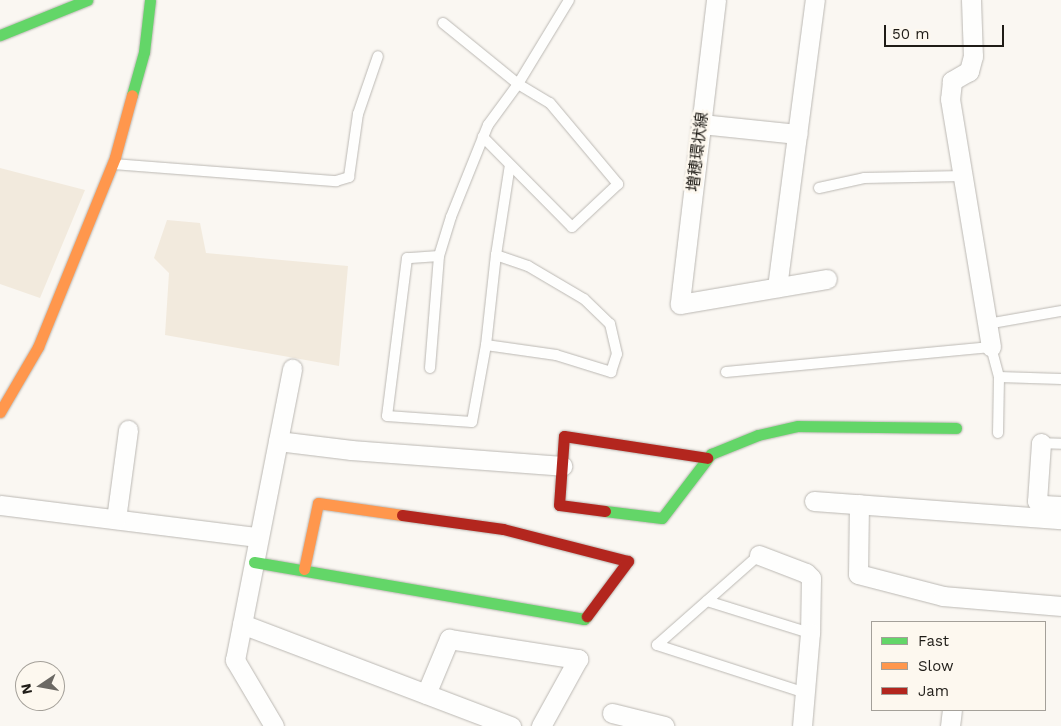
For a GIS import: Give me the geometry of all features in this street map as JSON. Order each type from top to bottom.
[{"type":"street","points":[[0,35],[68,4],[87,0]]},
{"type":"street","points":[[0,412],[38,347],[112,164],[144,52],[150,0]]},
{"type":"street","name":"増穂環状線","points":[[716,0],[680,304],[777,287]]},
{"type":"street","points":[[815,0],[777,287],[827,279]]},
{"type":"street","points":[[971,0],[973,56],[969,72],[952,81],[950,99],[991,347]]},
{"type":"street","points":[[701,124],[798,134]]},
{"type":"street","points":[[274,726],[235,660],[292,369]]},
{"type":"street","points":[[707,458],[564,436],[559,505],[662,518],[711,454],[758,435],[798,426],[956,428]]},
{"type":"street","points":[[116,519],[128,430]]},
{"type":"street","points":[[278,441],[351,450],[562,466]]},
{"type":"street","points":[[1038,443],[1036,501],[1043,505],[1061,506]]},
{"type":"street","points":[[814,501],[1061,519]]},
{"type":"street","points":[[254,562],[304,569],[584,619],[628,561],[503,529],[318,502],[304,569]]},
{"type":"street","points":[[859,504],[858,574],[943,596],[1061,606]]},
{"type":"street","points":[[0,505],[258,537]]},
{"type":"street","points":[[759,554],[806,572],[811,578],[810,633],[802,726]]},
{"type":"street","points":[[242,624],[511,726]]},
{"type":"street","points":[[426,694],[449,638],[578,659],[541,726]]},
{"type":"street","points":[[950,726],[952,711]]},
{"type":"street","points":[[612,713],[664,726]]},
{"type":"lane","points":[[430,368],[438,256],[451,217],[488,125],[518,84],[568,0]]},
{"type":"lane","points":[[443,23],[518,84],[550,103],[618,184],[572,227],[483,137]]},
{"type":"lane","points":[[112,164],[336,181],[349,177],[358,114],[378,56]]},
{"type":"lane","points":[[438,256],[407,258],[387,416],[472,422],[486,345],[496,255],[510,164]]},
{"type":"lane","points":[[819,188],[864,178],[963,176]]},
{"type":"lane","points":[[486,345],[556,355],[611,372],[617,354],[610,324],[584,299],[528,266],[496,255]]},
{"type":"lane","points":[[986,324],[1061,311]]},
{"type":"lane","points":[[726,372],[991,347],[998,377],[998,433]]},
{"type":"lane","points":[[998,377],[1061,379]]},
{"type":"lane","points":[[1038,443],[1061,444]]},
{"type":"lane","points":[[759,554],[657,645],[806,693]]},
{"type":"lane","points":[[707,601],[810,633]]},
{"type":"shaded area","points":[[0,168],[85,190],[40,298],[0,284]]},
{"type":"shaded area","points":[[167,220],[200,223],[206,253],[348,266],[339,366],[165,335],[169,273],[154,258]]},
{"type":"traffic: fast","points":[[0,35],[87,0]]},
{"type":"traffic: fast","points":[[132,95],[144,52],[150,0]]},
{"type":"traffic: fast","points":[[605,511],[662,518],[711,454],[758,435],[798,426],[956,428]]},
{"type":"traffic: fast","points":[[254,562],[584,619],[587,616]]},
{"type":"traffic: slow","points":[[0,412],[38,347],[115,157],[132,95]]},
{"type":"traffic: slow","points":[[304,569],[318,503],[402,515]]},
{"type":"traffic: jam","points":[[605,511],[559,505],[564,436],[707,458]]},
{"type":"traffic: jam","points":[[402,515],[503,529],[628,561],[587,616]]}]
